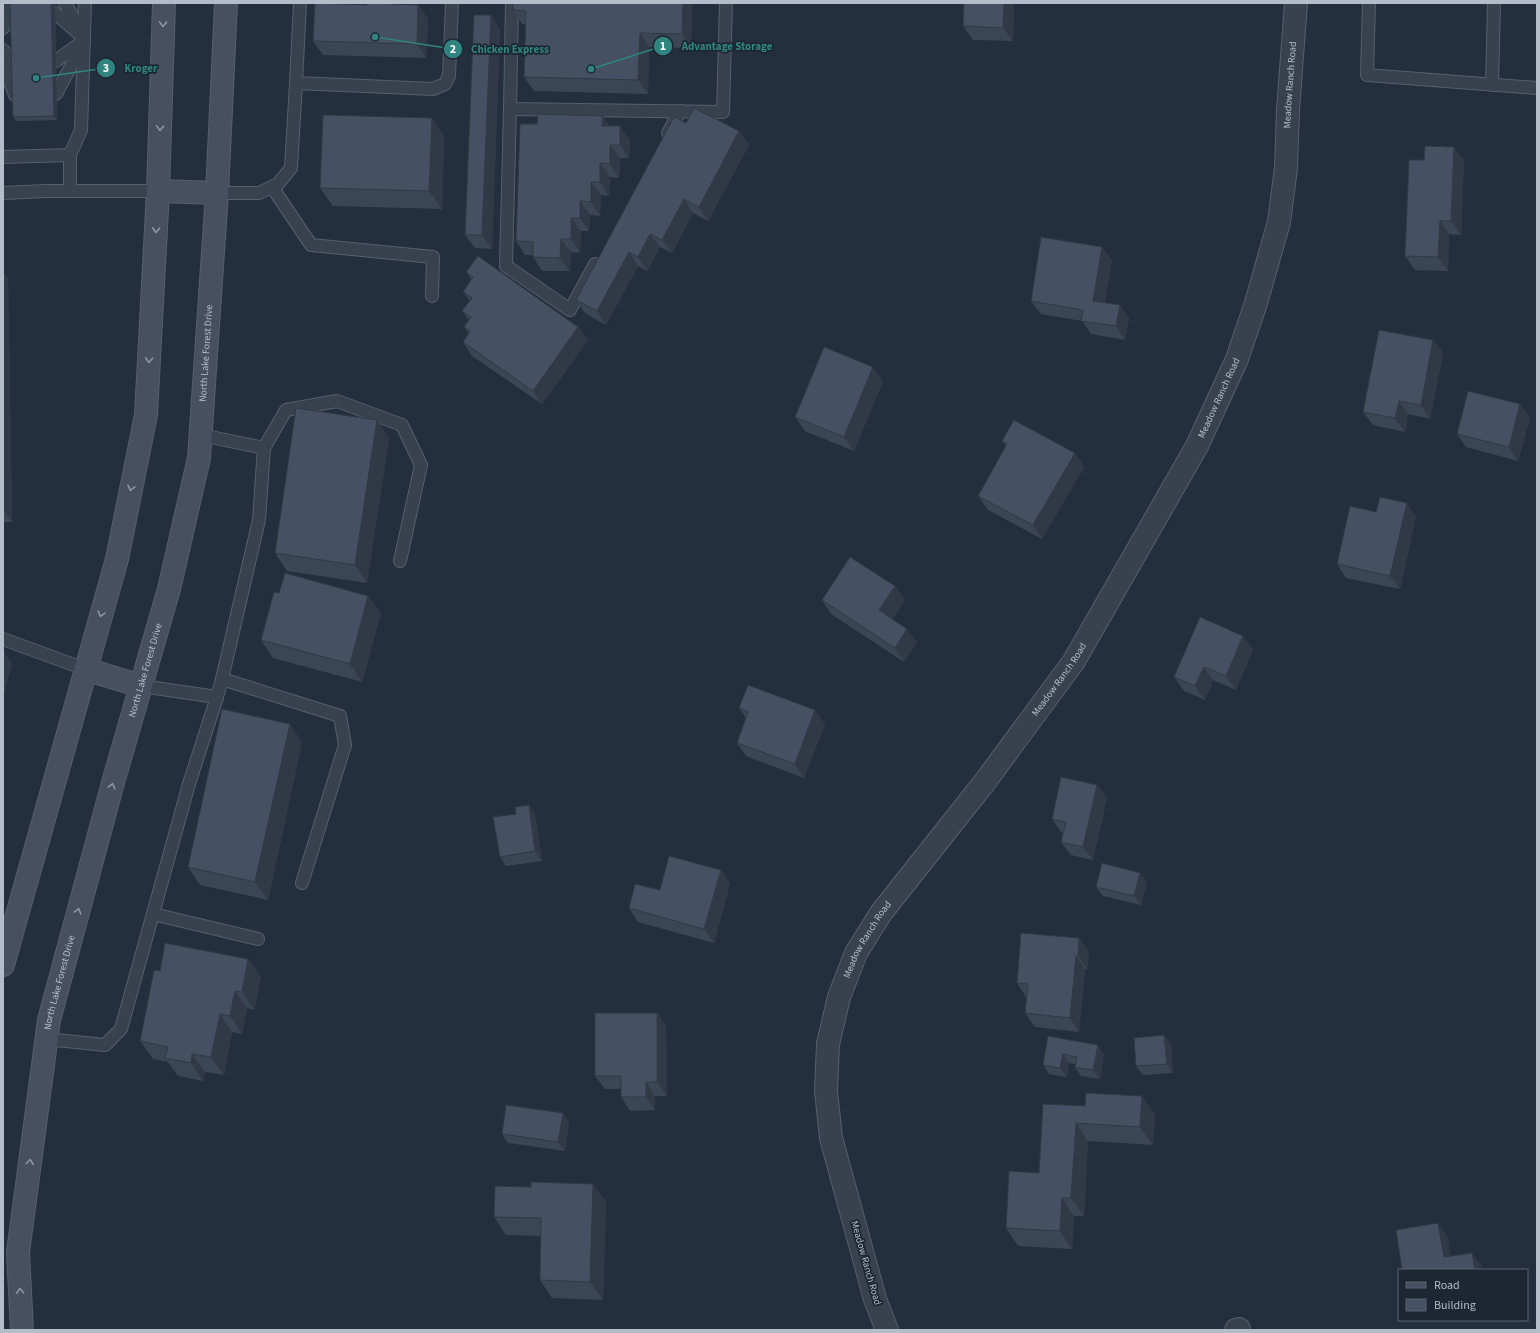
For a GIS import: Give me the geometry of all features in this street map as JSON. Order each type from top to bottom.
[{"type":"main road","points":[[3,965],[85,668],[117,559],[146,415],[158,191],[164,3]]},
{"type":"main road","name":"North Lake Forest Drive","points":[[22,1330],[18,1252],[49,1020],[114,779],[170,589],[199,458],[217,194],[226,3]]},
{"type":"main road","points":[[158,191],[217,194]]},
{"type":"main road","points":[[85,668],[141,686]]},
{"type":"street","name":"Meadow Ranch Road","points":[[887,1330],[875,1299],[831,1138],[826,1091],[828,1044],[839,997],[856,953],[881,913],[984,783],[1074,661],[1197,446],[1237,359],[1256,304],[1279,222],[1286,168],[1288,110],[1296,3]]},
{"type":"lane","points":[[3,28],[8,14],[7,3]]},
{"type":"lane","points":[[65,3],[85,39]]},
{"type":"lane","points":[[70,191],[70,155],[81,130],[85,3]]},
{"type":"lane","points":[[217,194],[259,194],[278,184],[291,168],[300,3]]},
{"type":"lane","points":[[296,83],[433,89],[445,84],[448,76],[452,3]]},
{"type":"lane","points":[[512,3],[506,266],[570,310],[600,255]]},
{"type":"lane","points":[[510,109],[723,112],[726,3]]},
{"type":"lane","points":[[1369,3],[1367,75],[1537,88]]},
{"type":"lane","points":[[1492,85],[1494,3]]},
{"type":"lane","points":[[55,12],[85,39]]},
{"type":"lane","points":[[56,61],[85,39]]},
{"type":"lane","points":[[56,94],[85,39]]},
{"type":"lane","points":[[3,50],[9,63],[15,95]]},
{"type":"lane","points":[[661,146],[680,111]]},
{"type":"lane","points":[[3,157],[70,155]]},
{"type":"lane","points":[[272,187],[311,244],[433,257],[432,296]]},
{"type":"lane","points":[[3,193],[158,191]]},
{"type":"lane","points":[[46,1040],[105,1045],[121,1029],[189,784],[222,679],[259,520],[264,448],[286,410],[337,401],[402,426],[421,465],[400,561]]},
{"type":"lane","points":[[201,435],[264,448]]},
{"type":"lane","points":[[3,639],[85,668]]},
{"type":"lane","points":[[222,679],[340,716],[345,745],[302,883]]},
{"type":"lane","points":[[141,686],[217,697]]},
{"type":"lane","points":[[153,914],[258,940]]},
{"type":"building","points":[[10,3],[51,3],[54,116],[13,117]]},
{"type":"building","points":[[315,3],[367,5],[367,3],[391,3],[418,5],[417,44],[313,41]]},
{"type":"building","points":[[513,3],[683,3],[682,34],[640,33],[638,80],[524,77],[526,11],[513,10]]},
{"type":"building","points":[[964,3],[1004,3],[1003,28],[963,26]]},
{"type":"building","points":[[474,15],[491,15],[482,235],[465,235]]},
{"type":"building","points":[[694,108],[739,131],[699,207],[684,199],[662,240],[650,234],[638,257],[629,252],[597,311],[576,300],[674,117],[686,123]]},
{"type":"building","points":[[538,114],[603,116],[602,126],[620,126],[620,145],[610,145],[610,164],[600,163],[600,182],[591,182],[591,202],[580,201],[580,218],[571,218],[571,239],[561,239],[560,258],[533,257],[533,242],[516,241],[520,124],[537,124]]},
{"type":"building","points":[[323,115],[432,118],[429,191],[320,188]]},
{"type":"building","points":[[1425,146],[1454,147],[1451,221],[1440,221],[1438,257],[1405,256],[1409,160],[1424,160]]},
{"type":"building","points":[[1041,237],[1102,247],[1093,301],[1120,305],[1116,326],[1081,321],[1083,310],[1031,301]]},
{"type":"building","points":[[478,256],[578,327],[533,391],[463,342],[470,331],[464,327],[471,317],[462,311],[472,298],[463,292],[473,277],[466,272]]},
{"type":"building","points":[[1379,330],[1433,340],[1421,405],[1399,401],[1395,418],[1363,412]]},
{"type":"building","points":[[824,347],[873,367],[844,437],[795,417]]},
{"type":"building","points":[[1468,391],[1520,404],[1509,447],[1457,434]]},
{"type":"building","points":[[296,408],[377,420],[355,565],[275,553]]},
{"type":"building","points":[[1014,420],[1075,453],[1033,525],[978,496],[1007,444],[1002,441]]},
{"type":"building","points":[[1380,497],[1407,503],[1390,576],[1337,564],[1350,506],[1376,512]]},
{"type":"building","points":[[850,557],[895,586],[879,610],[907,629],[895,648],[822,600]]},
{"type":"building","points":[[285,573],[368,596],[350,664],[261,640],[274,592],[279,593]]},
{"type":"building","points":[[1200,617],[1243,636],[1226,676],[1204,667],[1195,686],[1174,677]]},
{"type":"building","points":[[748,685],[815,710],[795,764],[737,743],[748,712],[739,708]]},
{"type":"building","points":[[222,709],[290,724],[255,882],[188,867]]},
{"type":"building","points":[[1061,777],[1097,785],[1083,847],[1061,842],[1066,822],[1052,819]]},
{"type":"building","points":[[529,805],[535,851],[500,857],[493,817],[516,814],[515,807]]},
{"type":"building","points":[[669,856],[721,870],[704,929],[629,908],[635,884],[660,890]]},
{"type":"building","points":[[1102,863],[1140,873],[1134,896],[1096,887]]},
{"type":"building","points":[[1021,933],[1079,938],[1070,1018],[1025,1013],[1028,984],[1017,983]]},
{"type":"building","points":[[165,943],[248,959],[242,992],[235,991],[230,1016],[220,1014],[211,1057],[192,1054],[191,1063],[165,1058],[168,1047],[140,1041],[154,970],[160,971]]},
{"type":"building","points":[[595,1013],[657,1013],[657,1082],[646,1082],[646,1097],[621,1097],[621,1076],[595,1076]]},
{"type":"building","points":[[1164,1035],[1167,1064],[1136,1066],[1134,1038]]},
{"type":"building","points":[[1048,1036],[1098,1045],[1093,1070],[1075,1067],[1077,1057],[1063,1054],[1060,1068],[1043,1065]]},
{"type":"building","points":[[1086,1093],[1142,1096],[1140,1127],[1076,1123],[1071,1198],[1062,1198],[1060,1231],[1006,1228],[1009,1171],[1039,1173],[1043,1104],[1085,1106]]},
{"type":"building","points":[[506,1105],[563,1113],[558,1142],[502,1134]]},
{"type":"building","points":[[531,1182],[593,1184],[590,1282],[540,1280],[541,1218],[494,1217],[495,1186],[531,1187]]},
{"type":"building","points":[[1438,1223],[1444,1257],[1472,1253],[1475,1269],[1402,1269],[1396,1230]]},
{"type":"place","name":"Chicken Express","points":[[375,37]]},
{"type":"place","name":"Advantage Storage","points":[[591,69]]},
{"type":"place","name":"Kroger","points":[[36,78]]}]
